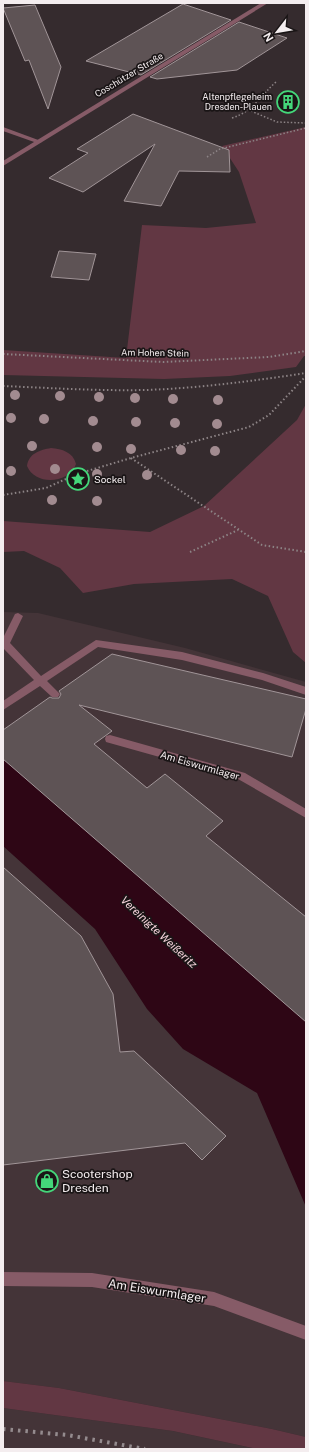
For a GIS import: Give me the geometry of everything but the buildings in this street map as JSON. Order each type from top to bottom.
[{"type":"street","name":"Coschützer Straße","points":[[3,164],[264,3]]},
{"type":"street","points":[[3,129],[39,142]]},
{"type":"street","points":[[18,616],[4,643],[40,681],[55,694]]},
{"type":"street","points":[[3,706],[96,643],[182,656],[263,677],[306,691]]},
{"type":"street","name":"Am Eiswurmlager","points":[[110,739],[241,776],[304,808]]},
{"type":"street","name":"Am Eiswurmlager","points":[[3,1279],[92,1280],[214,1299],[306,1333]]},
{"type":"path","points":[[232,118],[242,116],[251,111],[276,82]]},
{"type":"path","points":[[251,111],[272,121],[283,124],[306,123]]},
{"type":"path","points":[[207,157],[220,149],[306,128]]},
{"type":"path","name":"Am Hohen Stein","points":[[3,354],[163,362],[269,357],[306,352]]},
{"type":"path","points":[[3,386],[163,389],[229,384],[306,373]]},
{"type":"path","points":[[3,495],[46,488],[77,474],[131,458],[249,427],[269,415],[306,376]]},
{"type":"path","points":[[131,458],[262,545],[306,552]]},
{"type":"path","points":[[190,552],[239,530]]},
{"type":"shaded area","points":[[306,127],[306,356],[304,356],[296,367],[230,376],[164,379],[3,375],[3,350],[126,358],[142,225],[206,228],[256,223],[239,172],[222,146]]},
{"type":"shaded area","points":[[306,404],[306,663],[293,652],[268,596],[232,579],[134,584],[83,593],[60,568],[24,551],[3,552],[3,521],[150,532],[204,506],[297,420]]},
{"type":"shaded area","points":[[51,448],[59,449],[70,454],[75,460],[76,464],[72,471],[67,476],[60,479],[52,480],[37,477],[27,466],[33,455],[39,451]]},
{"type":"shaded area","points":[[3,612],[38,613],[185,648],[306,682],[306,1437],[272,1429],[59,1388],[3,1381]]},
{"type":"shaded area","points":[[3,1381],[59,1388],[272,1429],[306,1437],[306,1449],[257,1449],[173,1431],[3,1408]]},
{"type":"shaded area","points":[[3,1408],[173,1431],[257,1449],[3,1449]]},
{"type":"water","name":"Vereinigte Weißeritz","points":[[3,759],[306,1022],[306,1207],[257,1093],[183,1049],[147,1009],[95,929],[3,846]]},
{"type":"railway","points":[[3,1429],[67,1435],[145,1449]]},
{"type":"place","name":"Altenpflegeheim Dresden-Plauen","points":[[288,102]]},
{"type":"place","name":"Sockel","points":[[78,479]]},
{"type":"place","name":"Scootershop Dresden","points":[[47,1181]]}]
